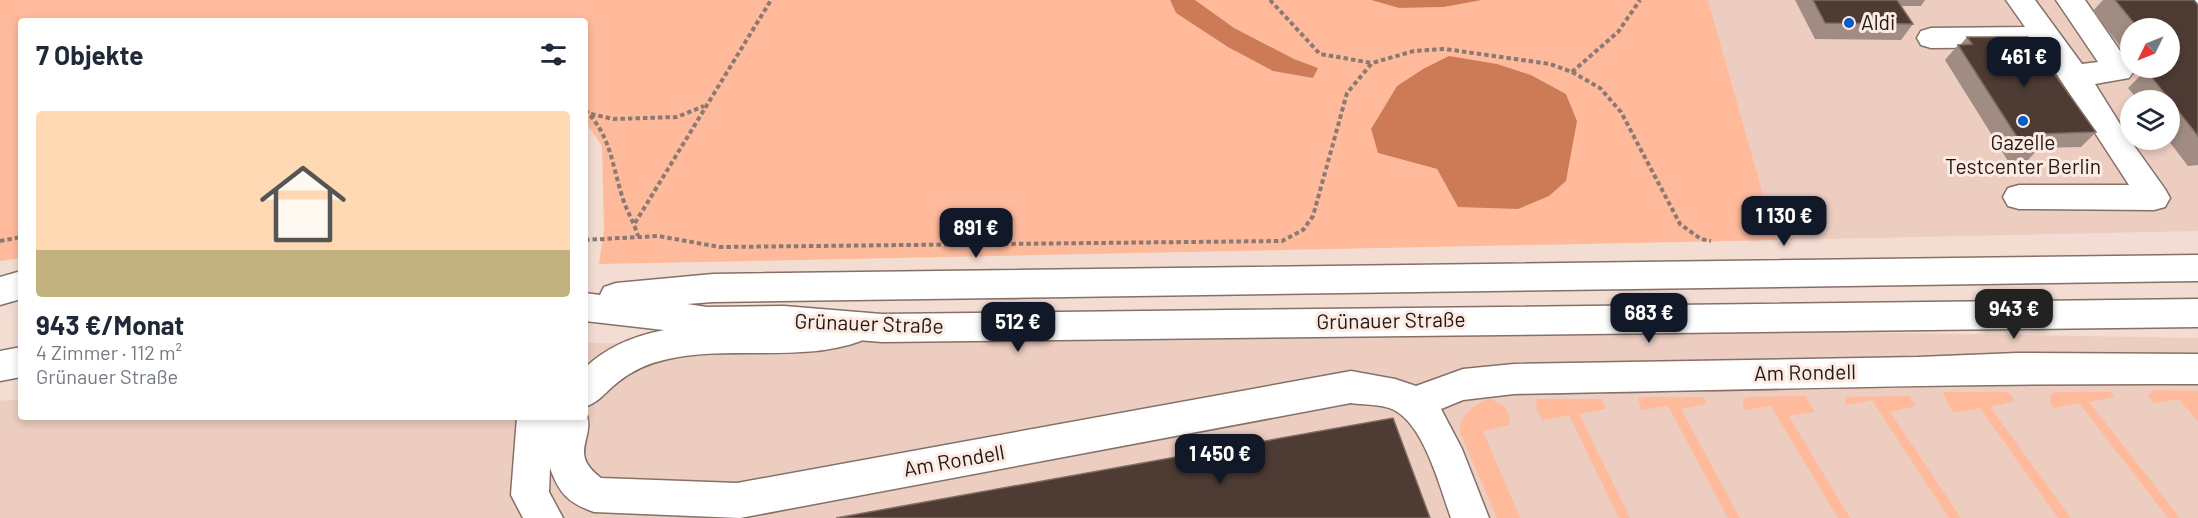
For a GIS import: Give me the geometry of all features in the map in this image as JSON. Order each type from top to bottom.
[{"type":"main road","points":[[2019,196],[2154,198],[2074,75],[2020,0]]},
{"type":"main road","points":[[2070,0],[2119,71],[2074,75]]},
{"type":"main road","points":[[1931,38],[2046,37]]},
{"type":"main road","name":"Grünauer Straße","points":[[588,299],[713,288],[2198,268]]},
{"type":"main road","points":[[0,291],[18,286]]},
{"type":"main road","name":"Grünauer Straße","points":[[588,307],[707,321],[784,320],[882,328],[2198,313]]},
{"type":"main road","points":[[588,387],[599,374],[631,355],[668,342],[782,338],[882,328]]},
{"type":"main road","points":[[0,366],[18,363]]},
{"type":"main road","name":"Am Rondell","points":[[573,479],[594,495],[736,501],[1351,387],[1409,401],[1450,386],[1514,379],[1918,372],[2017,368],[2198,369]]},
{"type":"main road","points":[[1409,401],[1437,435],[1470,518]]},
{"type":"main road","points":[[536,420],[530,495],[544,518],[573,479],[565,457],[570,420]]},
{"type":"main road","points":[[634,518],[736,501]]},
{"type":"path","points":[[635,223],[771,0]]},
{"type":"path","points":[[1270,0],[1320,54],[1372,63],[1414,51],[1445,49],[1527,60],[1572,72],[1600,88],[1621,112],[1680,224],[1701,239],[1713,241]]},
{"type":"path","points":[[1572,72],[1612,41],[1640,0]]},
{"type":"path","points":[[588,240],[638,236],[682,238],[720,247],[1282,241],[1304,230],[1313,216],[1347,93],[1372,63]]},
{"type":"path","points":[[590,114],[613,119],[677,117],[705,105]]},
{"type":"path","points":[[590,114],[601,127],[615,161],[622,197],[635,223],[638,236]]},
{"type":"path","points":[[0,241],[18,238]]},
{"type":"shaded area","points":[[0,0],[1170,0],[1176,13],[1313,78],[1317,68],[1287,56],[1236,30],[1220,21],[1195,0],[1371,0],[1399,8],[1444,7],[1482,0],[1708,0],[1776,240],[599,264],[604,230],[602,146],[588,125],[588,18],[18,18],[18,258],[0,261]],"holes":[[[1423,69],[1531,75],[1566,94],[1577,121],[1458,207],[1437,169],[1378,153],[1371,129],[1397,86]]]},
{"type":"shaded area","points":[[1170,0],[1195,0],[1234,28],[1294,59],[1318,68],[1313,78],[1273,71],[1228,47],[1176,13]]},
{"type":"shaded area","points":[[1371,0],[1482,0],[1444,7],[1399,8]]},
{"type":"shaded area","points":[[1708,0],[2198,0],[2198,231],[1776,240]]},
{"type":"shaded area","points":[[1449,56],[1497,64],[1531,75],[1566,94],[1577,121],[1566,181],[1549,196],[1518,209],[1458,207],[1437,169],[1378,153],[1371,129],[1397,86]]},
{"type":"shaded area","points":[[1272,322],[2198,338],[2198,518],[0,518],[0,401],[18,399],[18,420],[588,420],[588,343],[720,344]]},
{"type":"shaded area","points":[[2154,390],[2198,391],[2198,422],[2179,399],[2153,403],[2148,395]]},
{"type":"shaded area","points":[[1943,392],[2008,392],[2015,401],[1990,407],[2071,518],[2058,518],[1980,408],[1954,413]]},
{"type":"shaded area","points":[[2055,392],[2111,392],[2114,397],[2089,402],[2180,518],[2168,518],[2079,403],[2054,408],[2050,403],[2050,396]]},
{"type":"shaded area","points":[[1805,396],[1815,412],[1789,416],[1850,518],[1838,518],[1771,406],[1744,410],[1743,406],[1746,397]]},
{"type":"shaded area","points":[[1909,396],[1916,406],[1890,412],[1961,518],[1949,518],[1872,400],[1846,405],[1845,397]]},
{"type":"shaded area","points":[[1638,397],[1703,397],[1707,404],[1681,409],[1740,518],[1728,518],[1668,406],[1641,410]]},
{"type":"shaded area","points":[[1488,399],[1502,405],[1508,415],[1510,425],[1483,431],[1520,518],[1497,518],[1459,430],[1469,411]]},
{"type":"shaded area","points":[[1536,399],[1601,399],[1606,409],[1579,414],[1630,518],[1619,518],[1569,415],[1542,420],[1537,410]]},
{"type":"building","points":[[1813,0],[1897,0],[1913,24],[1825,23]]},
{"type":"building","points":[[2115,0],[2194,0],[2198,5],[2198,136],[2180,113],[2180,90],[2162,90],[2152,78],[2180,78],[2180,18],[2130,18]]},
{"type":"building","points":[[1967,37],[2028,37],[2096,132],[2037,134],[2043,145],[2022,145],[1958,45],[1972,44]]},
{"type":"building","points":[[1393,418],[1430,518],[836,518]]},
{"type":"place","name":"Aldi","points":[[1849,23]]},
{"type":"place","name":"Gazelle Testcenter Berlin","points":[[2023,121]]}]
